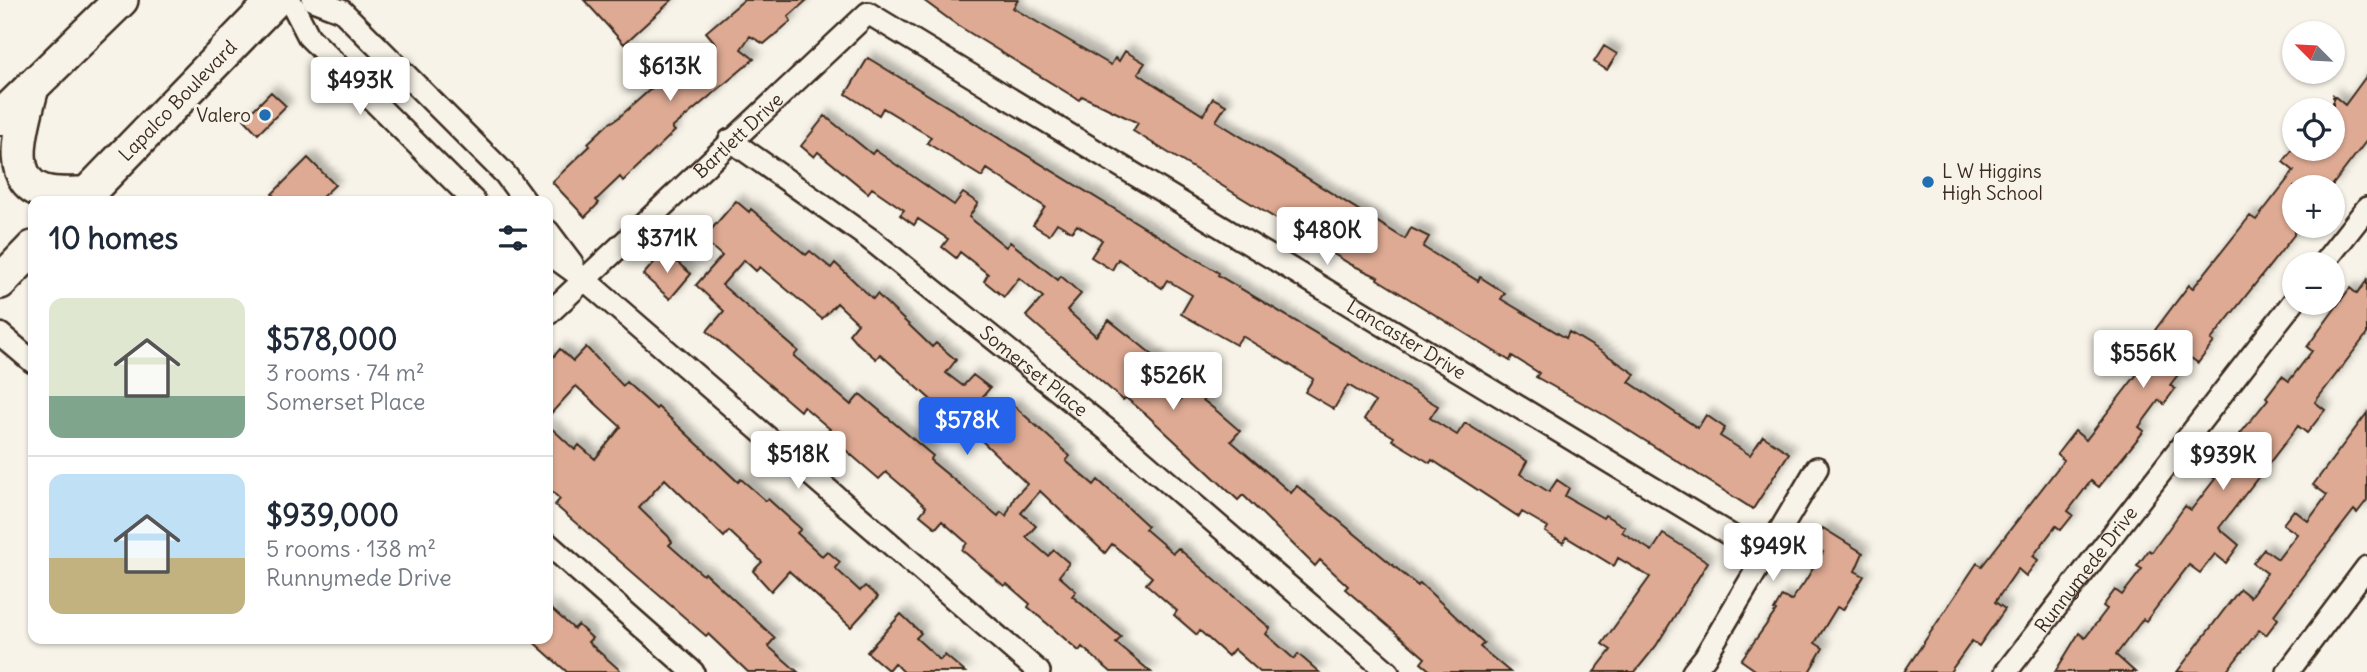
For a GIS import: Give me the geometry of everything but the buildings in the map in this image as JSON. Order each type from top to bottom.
[{"type":"main road","points":[[0,118],[121,0]]},
{"type":"main road","name":"Lapalco Boulevard","points":[[86,196],[275,0]]},
{"type":"main road","points":[[32,87],[18,147],[17,164],[22,177],[30,186],[48,193],[70,196]]},
{"type":"main road","points":[[0,282],[28,253]]},
{"type":"street","points":[[290,0],[309,37],[469,196]]},
{"type":"street","points":[[313,0],[342,10],[505,174],[521,196]]},
{"type":"street","name":"Bartlett Drive","points":[[553,309],[868,13]]},
{"type":"street","name":"Lancaster Drive","points":[[868,13],[1765,556]]},
{"type":"street","name":"Somerset Place","points":[[730,140],[870,239],[1111,433],[1388,672]]},
{"type":"street","points":[[2332,252],[2367,208]]},
{"type":"street","points":[[553,238],[584,279]]},
{"type":"street","points":[[553,257],[584,279],[1039,672]]},
{"type":"street","name":"Runnymede Drive","points":[[2006,672],[2284,315]]},
{"type":"street","points":[[0,334],[28,358]]},
{"type":"street","points":[[1693,672],[1705,657],[1817,468]]},
{"type":"street","points":[[553,548],[694,672]]},
{"type":"street","points":[[2287,672],[2367,567]]},
{"type":"place","name":"Valero","points":[[265,115]]},
{"type":"place","name":"L W Higgins High School","points":[[1928,182]]}]
